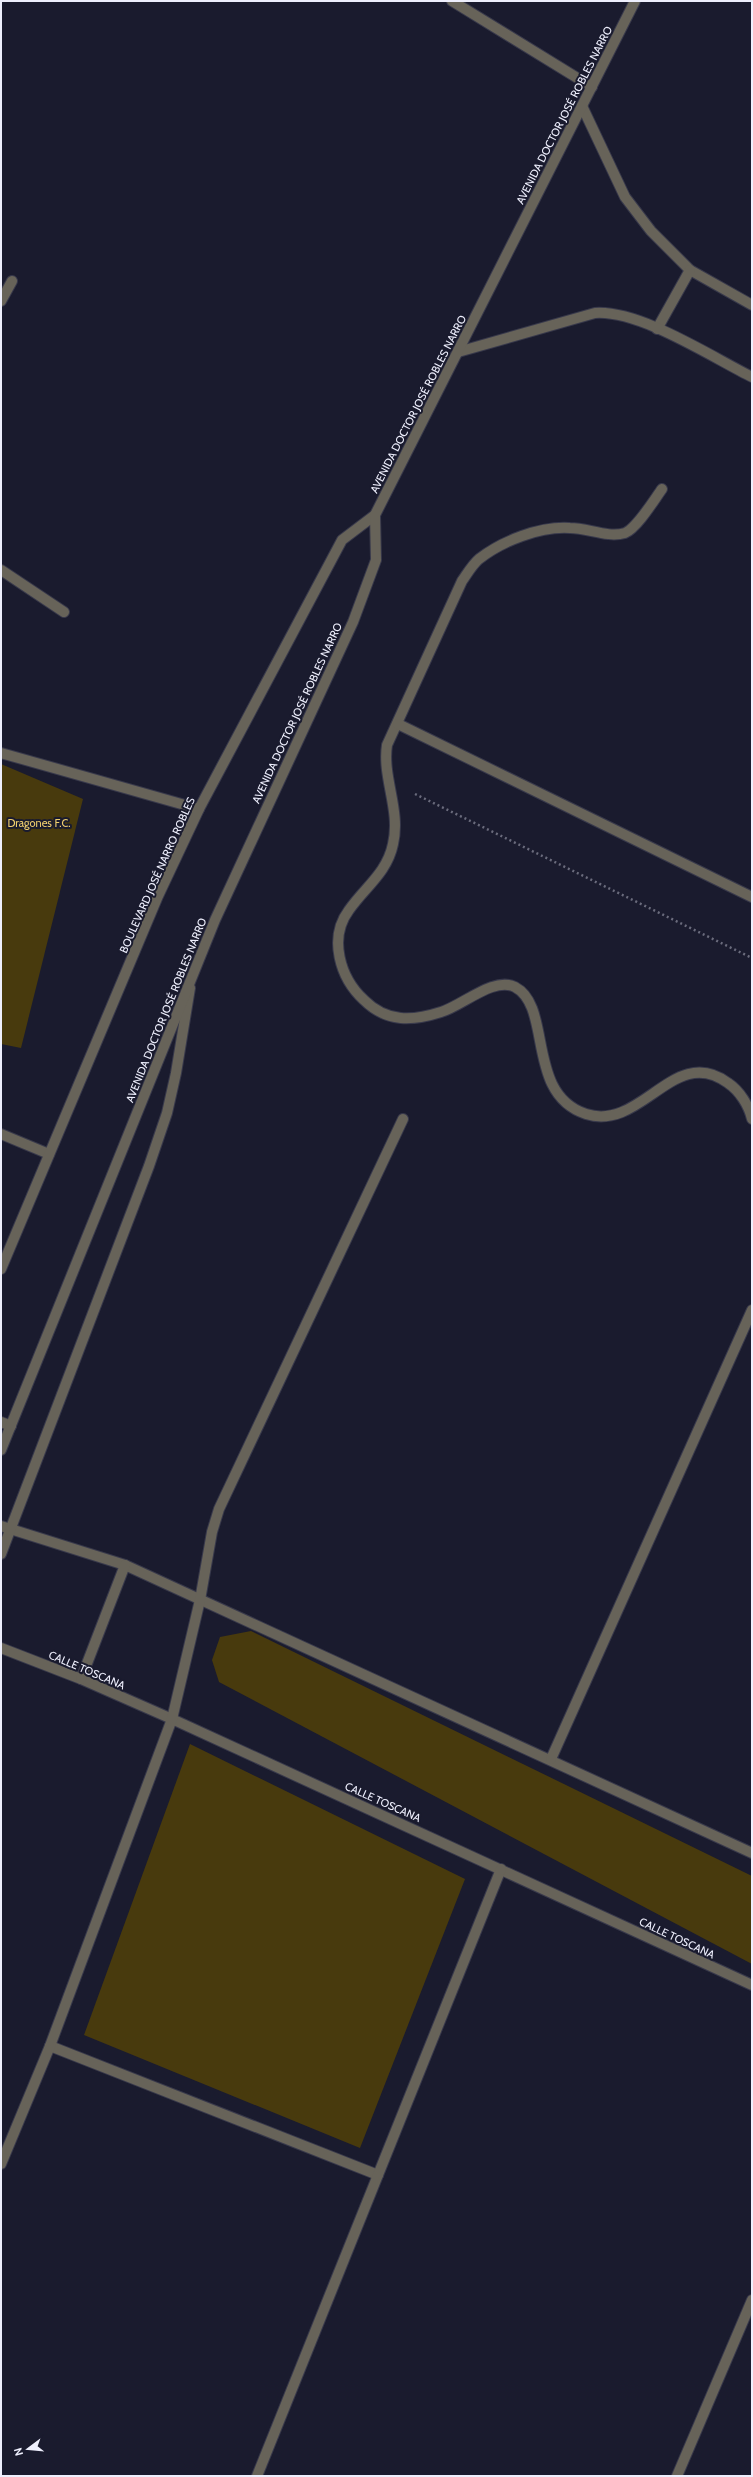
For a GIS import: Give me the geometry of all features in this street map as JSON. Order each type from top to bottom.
[{"type":"street","points":[[452,1],[592,87]]},
{"type":"street","name":"AVENIDA DOCTOR JOSÉ ROBLES NARRO","points":[[1,1450],[215,920],[291,750],[353,622],[376,560],[375,515],[635,1]]},
{"type":"street","points":[[582,106],[625,197],[651,231],[690,270],[752,305]]},
{"type":"street","points":[[657,329],[690,270]]},
{"type":"street","points":[[1,301],[12,281]]},
{"type":"street","points":[[458,352],[595,314],[610,312],[625,315],[657,329],[752,376]]},
{"type":"street","points":[[662,489],[633,528],[625,532],[607,534],[570,527],[528,535],[496,548],[478,560],[462,581],[398,724],[387,745],[386,764],[395,813],[393,846],[380,874],[348,910],[342,924],[339,939],[340,957],[344,974],[354,991],[373,1009],[396,1019],[417,1019],[445,1012],[493,986],[504,984],[514,986],[522,993],[532,1012],[546,1073],[555,1090],[568,1104],[586,1114],[606,1116],[626,1112],[674,1079],[688,1074],[706,1073],[722,1078],[735,1088],[744,1100],[752,1119]]},
{"type":"street","name":"BOULEVARD JOSÉ NARRO ROBLES","points":[[1,1269],[155,903],[199,809],[342,540],[375,515]]},
{"type":"street","points":[[1,570],[64,612]]},
{"type":"street","points":[[398,724],[752,897]]},
{"type":"street","points":[[1,753],[199,809]]},
{"type":"street","points":[[1,1554],[6,1527],[150,1166],[167,1113],[176,1073],[191,979]]},
{"type":"street","points":[[1,2164],[50,2046],[172,1719],[200,1600],[212,1532],[219,1509],[402,1119]]},
{"type":"street","points":[[1,1134],[49,1154]]},
{"type":"street","points":[[551,1759],[752,1310]]},
{"type":"street","points":[[1,1422],[11,1426]]},
{"type":"street","points":[[6,1527],[125,1565],[551,1759],[752,1853]]},
{"type":"street","points":[[81,1679],[125,1565]]},
{"type":"street","name":"CALLE TOSCANA","points":[[1,1648],[81,1679],[172,1719],[752,1985]]},
{"type":"street","points":[[257,2476],[501,1869]]},
{"type":"street","points":[[50,2046],[378,2175]]},
{"type":"street","points":[[677,2476],[752,2300]]},
{"type":"path","points":[[390,781],[752,958]]},
{"type":"green space","name":"Dragones F.C.","points":[[1,764],[83,799],[21,1048],[1,1044]]},
{"type":"green space","points":[[251,1631],[752,1876],[752,1964],[219,1682],[212,1660],[220,1637]]},
{"type":"green space","points":[[190,1744],[465,1879],[360,2148],[84,2035]]}]
